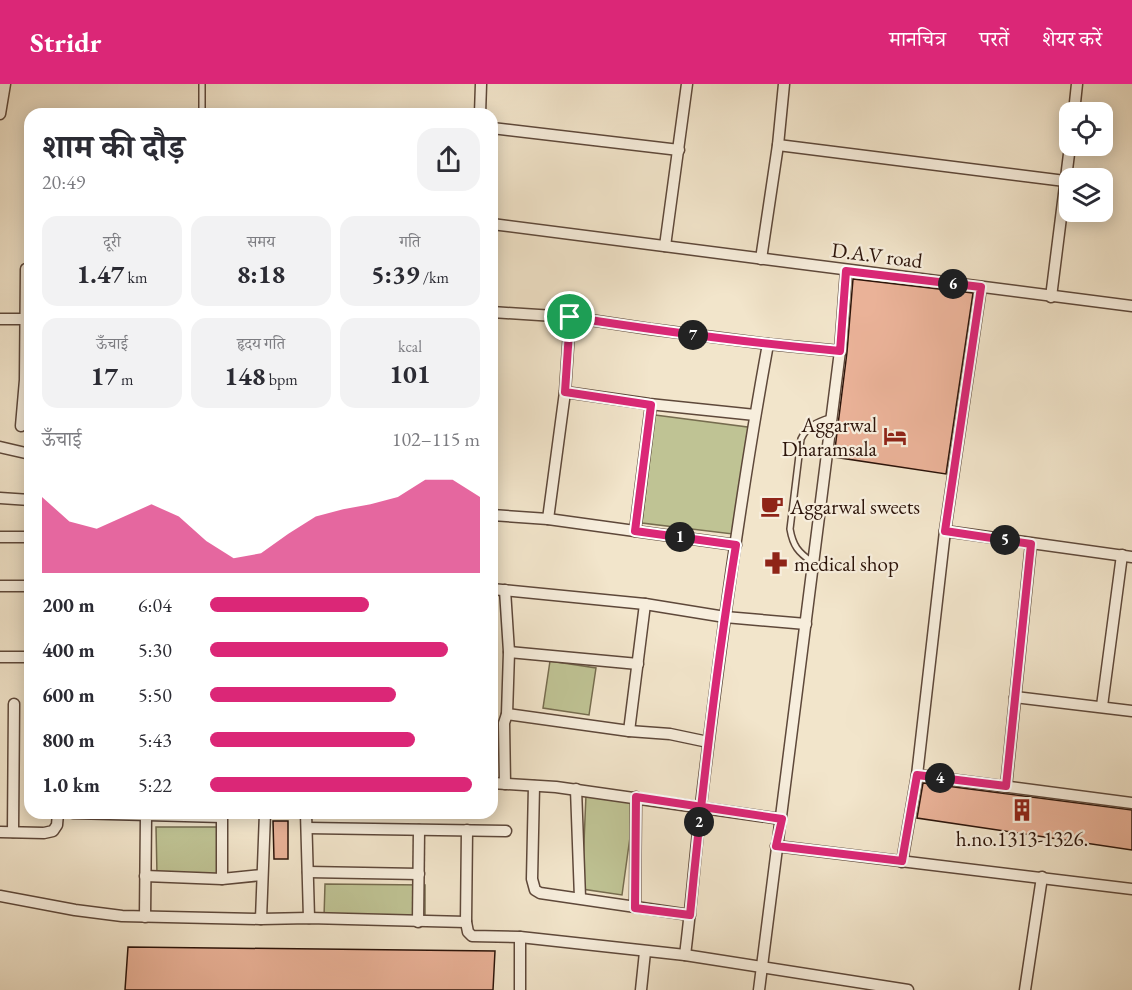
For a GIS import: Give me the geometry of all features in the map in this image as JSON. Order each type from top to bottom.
[{"type":"street","points":[[0,114],[5,84]]},
{"type":"street","points":[[480,108],[481,84]]},
{"type":"street","points":[[665,246],[687,84]]},
{"type":"street","points":[[761,259],[778,145],[784,84]]},
{"type":"street","points":[[1075,102],[1077,84]]},
{"type":"street","points":[[498,129],[679,150]]},
{"type":"street","points":[[778,145],[1059,180]]},
{"type":"street","points":[[1051,297],[1060,222]]},
{"type":"street","name":"D.A.V road","points":[[498,225],[1132,306]]},
{"type":"street","points":[[759,990],[840,351],[846,271]]},
{"type":"street","points":[[902,861],[917,775],[945,531],[981,287]]},
{"type":"street","points":[[498,312],[570,317],[650,330],[840,351]]},
{"type":"street","points":[[548,519],[565,392],[570,317]]},
{"type":"street","points":[[0,319],[24,319]]},
{"type":"street","points":[[685,955],[700,807],[724,617],[768,344]]},
{"type":"street","points":[[565,392],[651,405],[755,415]]},
{"type":"street","points":[[635,531],[651,405]]},
{"type":"street","points":[[21,426],[24,407]]},
{"type":"street","points":[[0,447],[24,453]]},
{"type":"street","points":[[0,498],[24,500]]},
{"type":"street","points":[[498,515],[548,519],[736,545]]},
{"type":"street","points":[[945,531],[1127,556],[1102,706]]},
{"type":"street","points":[[0,537],[24,537]]},
{"type":"street","points":[[1006,786],[1031,544]]},
{"type":"street","points":[[0,586],[24,586]]},
{"type":"street","points":[[498,589],[645,604],[724,617],[806,624]]},
{"type":"street","points":[[505,784],[509,652],[506,590]]},
{"type":"street","points":[[629,731],[645,604]]},
{"type":"street","points":[[509,652],[638,663]]},
{"type":"street","points":[[0,657],[24,657]]},
{"type":"street","points":[[1015,697],[1132,711]]},
{"type":"street","points":[[13,832],[14,704]]},
{"type":"street","points":[[498,721],[506,718],[670,734],[708,742]]},
{"type":"street","points":[[917,775],[1132,803]]},
{"type":"street","points":[[498,783],[576,789],[782,819]]},
{"type":"street","points":[[534,786],[532,879],[534,890],[540,893],[690,915]]},
{"type":"street","points":[[576,789],[580,898]]},
{"type":"street","points":[[635,908],[636,797]]},
{"type":"street","points":[[0,832],[44,833],[53,831],[58,819]]},
{"type":"street","points":[[145,917],[146,819]]},
{"type":"street","points":[[222,819],[222,879]]},
{"type":"street","points":[[261,919],[265,819]]},
{"type":"street","points":[[306,819],[309,918]]},
{"type":"street","points":[[307,828],[506,831]]},
{"type":"street","points":[[418,922],[419,830]]},
{"type":"street","points":[[466,830],[466,922],[468,932],[472,936],[520,937],[685,955],[908,990]]},
{"type":"street","points":[[776,846],[1132,889]]},
{"type":"street","points":[[309,872],[419,874]]},
{"type":"street","points":[[145,876],[222,879],[262,875]]},
{"type":"street","points":[[1025,990],[1042,877]]},
{"type":"street","points":[[0,896],[103,915],[466,922]]},
{"type":"street","points":[[520,937],[520,990]]},
{"type":"street","points":[[641,990],[645,952]]},
{"type":"lane","points":[[202,84],[202,108]]},
{"type":"lane","points":[[813,563],[798,552],[790,529],[801,439],[811,426],[832,417]]},
{"type":"green space","points":[[655,415],[755,428],[741,535],[642,523]]},
{"type":"green space","points":[[550,661],[596,668],[589,715],[543,708]]},
{"type":"green space","points":[[586,795],[635,801],[622,895],[582,889]]},
{"type":"green space","points":[[156,827],[227,827],[227,875],[157,875]]},
{"type":"green space","points":[[325,884],[425,885],[425,918],[324,917]]},
{"type":"building","points":[[853,279],[973,293],[946,474],[834,457]]},
{"type":"building","name":"h.no.1313-1326.","points":[[923,783],[1132,810],[1132,850],[917,818]]},
{"type":"building","points":[[273,821],[288,821],[288,859],[274,859]]},
{"type":"building","points":[[128,947],[495,951],[493,990],[125,990]]},
{"type":"place","name":"Aggarwal Dharamsala","points":[[895,436]]},
{"type":"place","name":"Aggarwal sweets","points":[[772,506]]},
{"type":"place","name":"medical shop","points":[[776,563]]},
{"type":"place","name":"h.no.1313-1326.","points":[[1022,810]]},
{"type":"route","points":[[570,317],[565,392],[651,405],[635,531],[736,545],[708,742],[700,807],[690,915],[635,908],[636,797],[700,807],[782,819],[776,846],[902,861],[917,775],[1006,786],[1031,544],[945,531],[981,287],[846,271],[840,351],[650,330],[570,317]]}]
